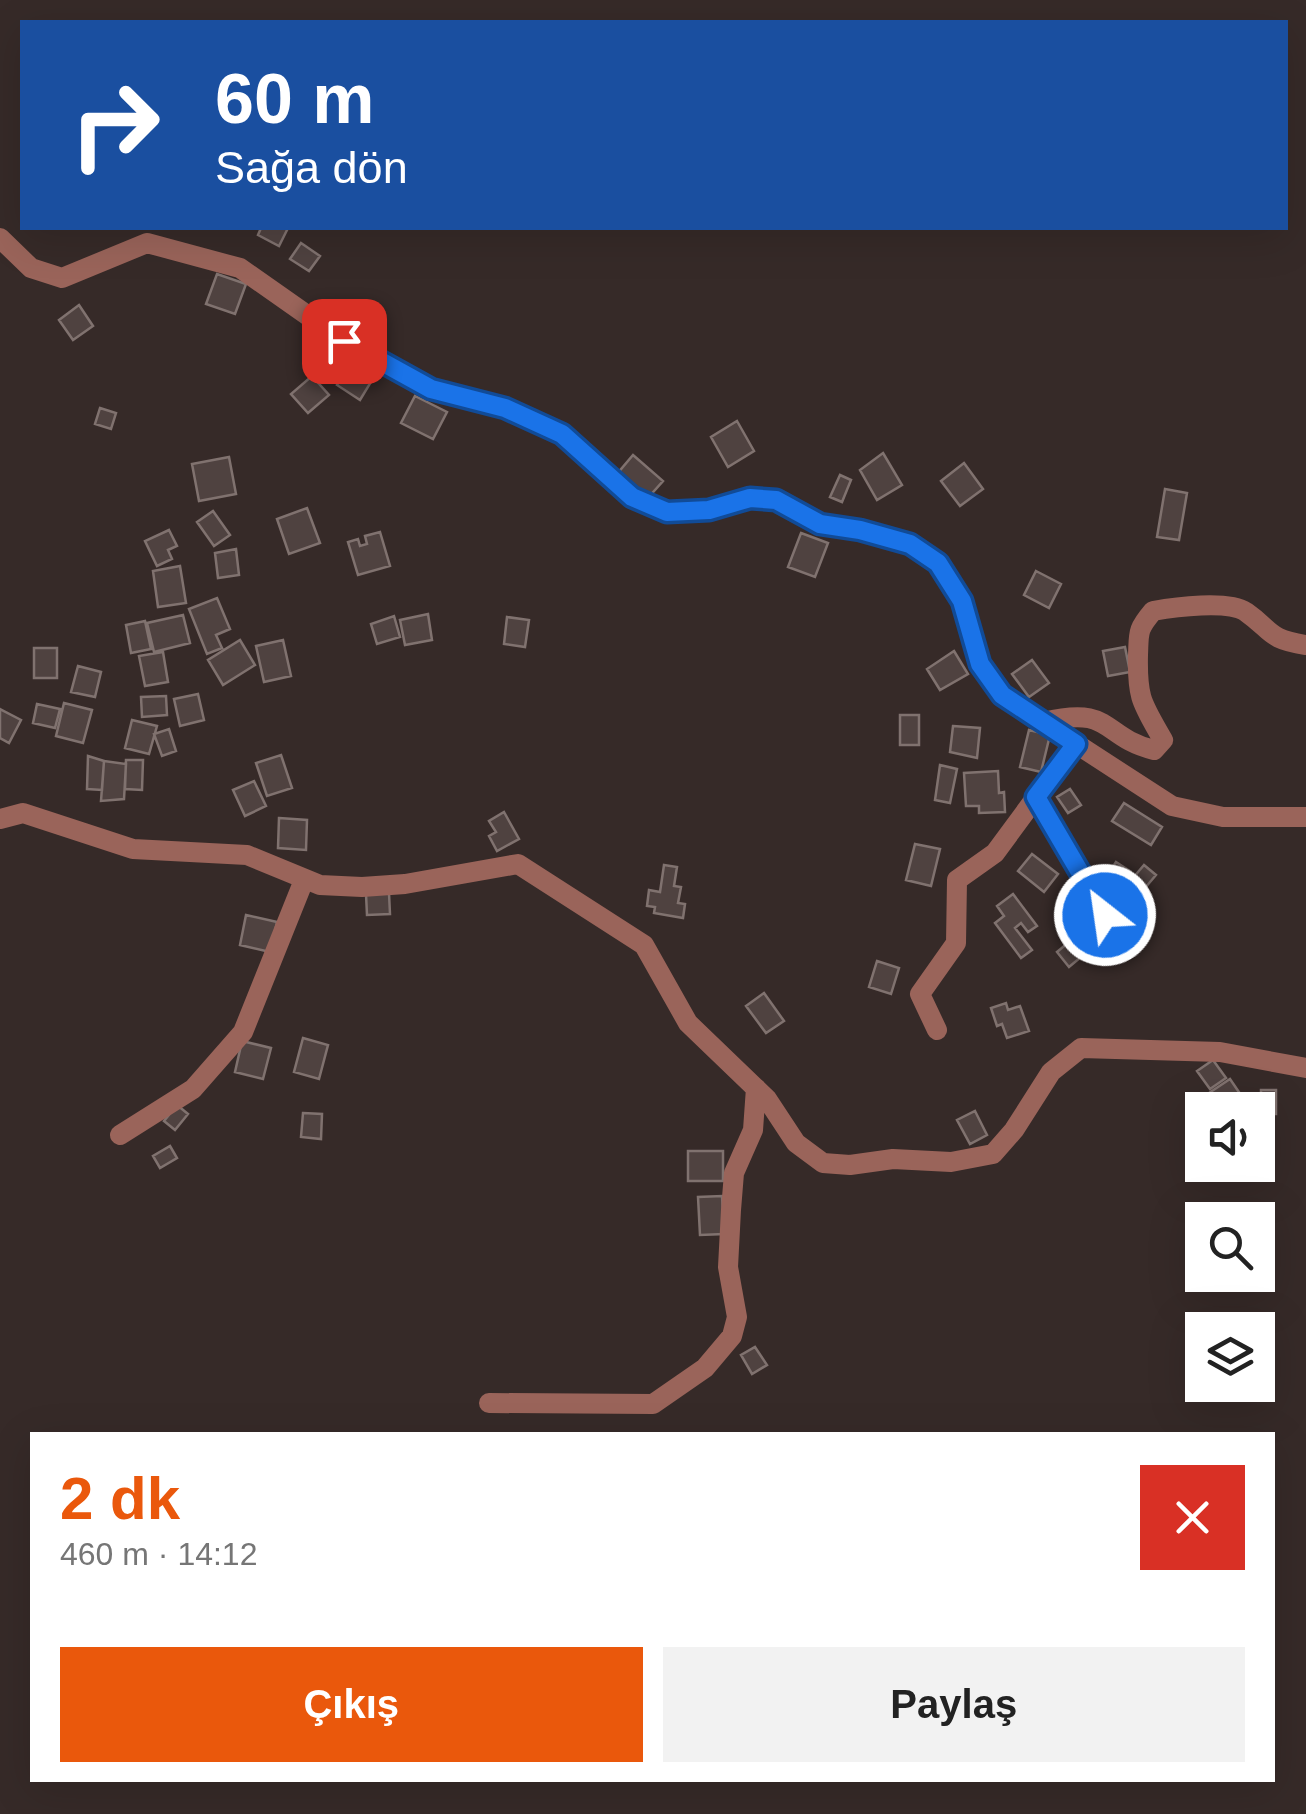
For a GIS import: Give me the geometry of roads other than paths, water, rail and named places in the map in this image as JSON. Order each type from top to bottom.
[{"type":"street","points":[[0,238],[31,268],[62,278],[146,243],[240,268],[344,341],[431,389],[505,408],[562,434],[632,497],[667,512],[709,510],[750,498],[776,500],[820,524],[910,544],[938,563],[962,601],[980,664],[1002,695],[1172,806],[1223,817],[1302,814]]},
{"type":"street","points":[[1044,722],[1090,716],[1139,746],[1154,750],[1162,740],[1137,687],[1138,632],[1153,612],[1227,604],[1246,612],[1275,638],[1306,645]]},
{"type":"street","points":[[937,1030],[920,994],[956,943],[957,880],[995,854],[1076,744]]},
{"type":"street","points":[[1036,797],[1105,915]]},
{"type":"street","points":[[0,819],[23,813],[133,849],[247,856],[320,885],[406,884],[518,864],[644,944],[688,1023],[756,1088],[796,1143],[822,1162],[952,1162],[993,1154],[1014,1130],[1051,1072],[1081,1048],[1220,1052],[1306,1068]]},
{"type":"street","points":[[120,1135],[192,1089],[243,1032],[304,880]]},
{"type":"street","points":[[489,1403],[653,1404],[705,1368],[732,1336],[737,1317],[728,1268],[732,1192],[734,1174],[753,1130],[756,1088]]}]
